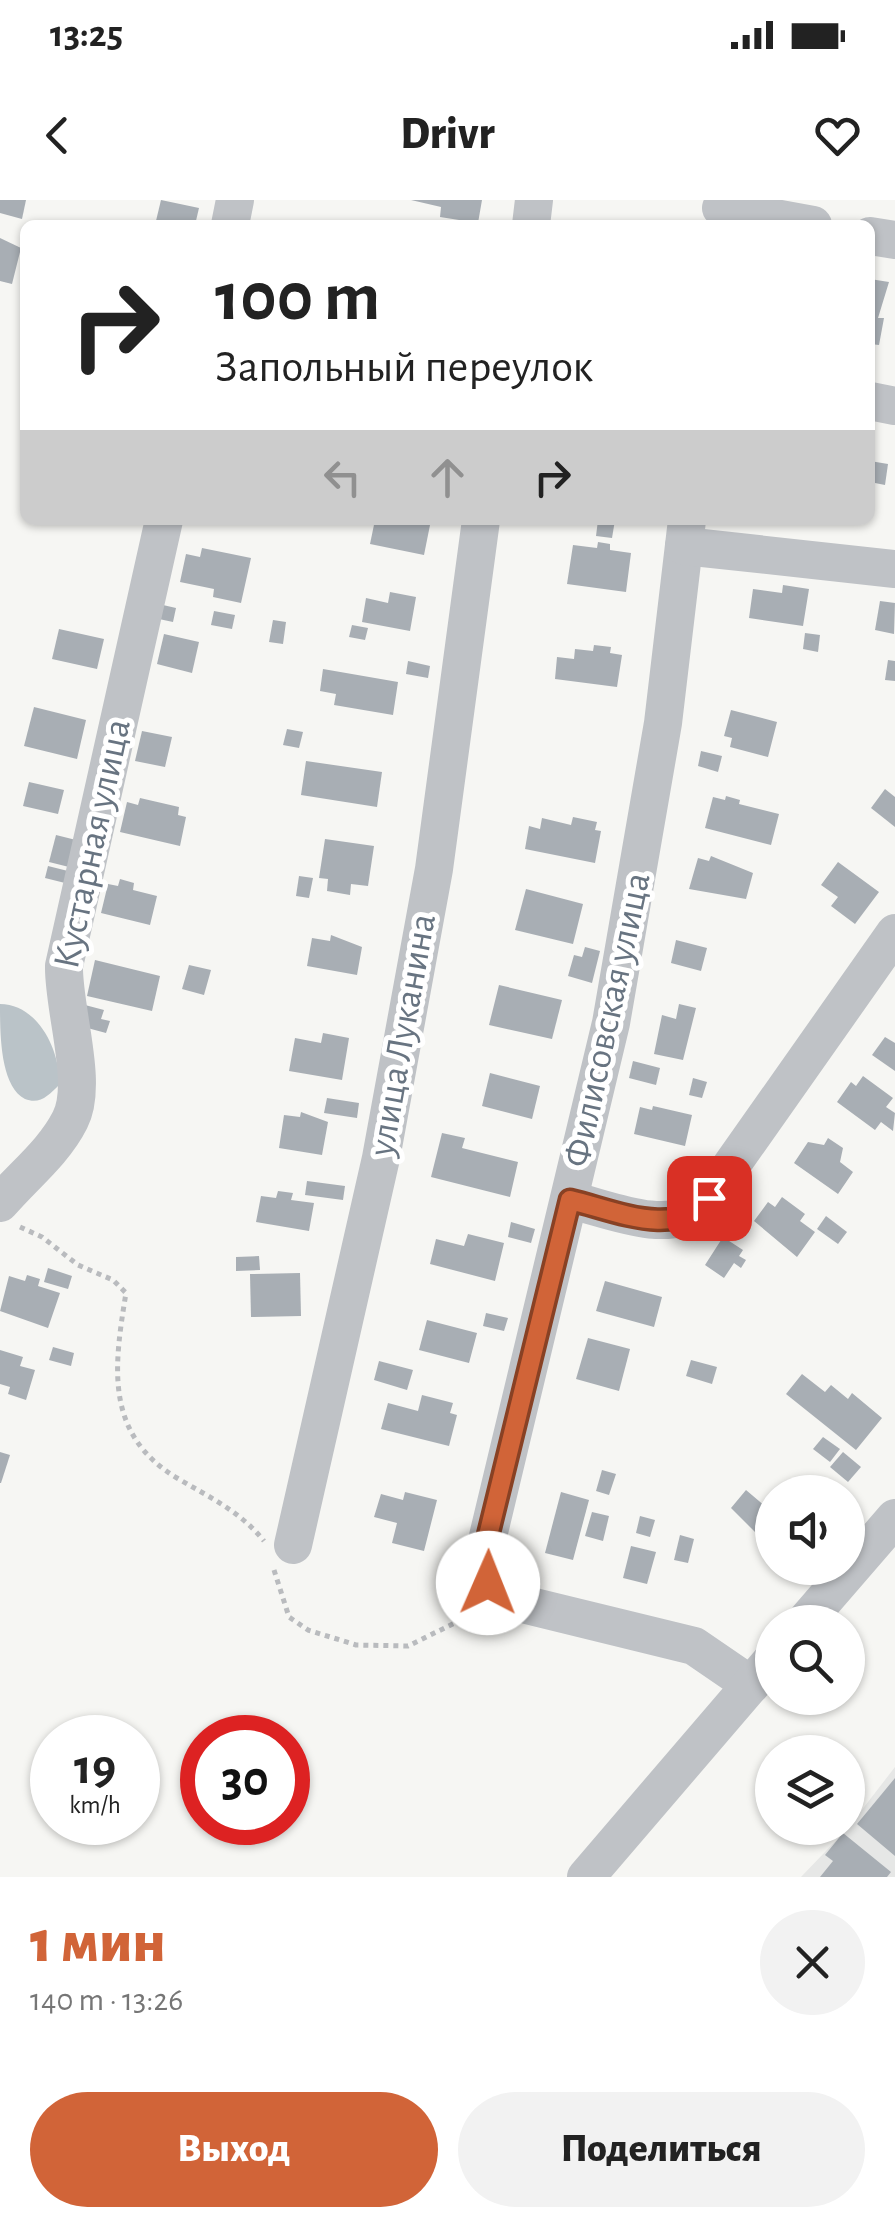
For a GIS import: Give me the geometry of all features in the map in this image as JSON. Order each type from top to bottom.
[{"type":"street","points":[[721,211],[780,220]]},
{"type":"street","name":"Кустарная улица","points":[[0,1201],[24,1181],[70,1120],[79,1093],[64,1007],[64,966],[163,525]]},
{"type":"street","name":"улица Луканина","points":[[278,1555],[340,1351],[388,1120],[434,869],[480,525]]},
{"type":"street","points":[[686,533],[895,569]]},
{"type":"street","name":"Филисовская улица","points":[[514,1604],[498,1598],[488,1583],[484,1552],[570,1200],[637,886],[686,533]]},
{"type":"street","points":[[570,1200],[658,1221],[689,1217],[700,1210],[895,932]]},
{"type":"street","points":[[825,1605],[882,1556],[895,1518]]},
{"type":"street","points":[[514,1604],[694,1646],[755,1670]]},
{"type":"street","points":[[586,1877],[755,1681]]},
{"type":"path","points":[[0,1201],[25,1231],[42,1237],[78,1265],[113,1280],[126,1293],[116,1365],[118,1394],[130,1432],[145,1455],[236,1512],[278,1555],[290,1616],[308,1630],[356,1646],[408,1646],[474,1613],[514,1604]]},
{"type":"shaded area","points":[[0,1004],[26,1012],[51,1044],[59,1085],[40,1100],[25,1099],[6,1071]]},
{"type":"shaded area","points":[[895,1767],[895,1877],[801,1877],[832,1845],[865,1845],[865,1806]]},
{"type":"building","points":[[0,200],[26,200],[22,219],[0,213]]},
{"type":"building","points":[[161,200],[199,208],[196,220],[156,220]]},
{"type":"building","points":[[411,200],[482,200],[479,220],[440,217],[441,207]]},
{"type":"building","points":[[0,238],[20,248],[20,252],[12,284],[0,281]]},
{"type":"building","points":[[875,280],[889,282],[878,318],[884,318],[879,345],[875,345]]},
{"type":"building","points":[[875,462],[888,464],[885,485],[875,483]]},
{"type":"building","points":[[374,525],[430,525],[424,555],[370,544]]},
{"type":"building","points":[[597,525],[614,525],[612,538],[596,536]]},
{"type":"building","points":[[598,542],[610,544],[610,550],[631,553],[626,592],[567,584],[573,545],[597,548]]},
{"type":"building","points":[[202,548],[251,558],[241,603],[213,597],[214,589],[180,582],[186,554],[200,557]]},
{"type":"building","points":[[783,585],[809,589],[803,626],[749,618],[753,589],[782,593]]},
{"type":"building","points":[[390,592],[416,597],[410,631],[362,622],[366,598],[388,603]]},
{"type":"building","points":[[880,601],[895,603],[894,634],[875,630]]},
{"type":"building","points":[[163,605],[176,608],[173,622],[159,619]]},
{"type":"building","points":[[214,611],[235,615],[232,629],[211,625]]},
{"type":"building","points":[[273,620],[286,622],[283,644],[269,642]]},
{"type":"building","points":[[352,625],[368,628],[365,640],[349,637]]},
{"type":"building","points":[[59,629],[104,639],[97,669],[52,659]]},
{"type":"building","points":[[805,633],[820,635],[818,652],[803,649]]},
{"type":"building","points":[[164,634],[199,642],[192,673],[157,664]]},
{"type":"building","points":[[594,645],[611,647],[610,653],[622,655],[617,687],[555,679],[557,657],[574,659],[575,649],[593,651]]},
{"type":"building","points":[[888,660],[895,661],[895,681],[885,680]]},
{"type":"building","points":[[408,661],[430,666],[428,678],[406,674]]},
{"type":"building","points":[[323,669],[398,682],[393,715],[334,705],[336,694],[320,691]]},
{"type":"building","points":[[34,707],[86,720],[77,759],[24,746]]},
{"type":"building","points":[[731,710],[777,722],[768,757],[730,747],[732,738],[724,736]]},
{"type":"building","points":[[287,729],[303,732],[299,748],[283,745]]},
{"type":"building","points":[[142,731],[172,737],[165,767],[135,761]]},
{"type":"building","points":[[701,751],[722,756],[718,772],[698,766]]},
{"type":"building","points":[[306,761],[382,772],[377,807],[301,795]]},
{"type":"building","points":[[29,782],[64,790],[58,814],[23,806]]},
{"type":"building","points":[[885,789],[895,797],[895,827],[871,808]]},
{"type":"building","points":[[726,796],[740,800],[739,804],[779,814],[771,845],[705,828],[713,797],[725,800]]},
{"type":"building","points":[[140,798],[179,807],[178,815],[186,817],[180,846],[120,832],[127,802],[138,805]]},
{"type":"building","points":[[573,817],[597,822],[595,830],[601,831],[595,863],[525,849],[529,826],[540,829],[542,818],[571,825]]},
{"type":"building","points":[[56,835],[76,840],[69,867],[49,862]]},
{"type":"building","points":[[325,839],[374,846],[368,886],[351,884],[350,895],[327,891],[328,879],[319,878]]},
{"type":"building","points":[[711,856],[753,873],[746,899],[689,889],[698,858],[709,861]]},
{"type":"building","points":[[838,862],[879,892],[855,924],[831,906],[838,897],[821,885]]},
{"type":"building","points":[[48,866],[68,871],[65,883],[45,878]]},
{"type":"building","points":[[299,876],[313,878],[309,898],[296,896]]},
{"type":"building","points":[[120,879],[134,883],[133,890],[157,896],[150,925],[101,913],[108,884],[118,886]]},
{"type":"building","points":[[526,889],[583,904],[573,944],[515,930]]},
{"type":"building","points":[[331,935],[362,947],[357,975],[307,966],[312,938],[330,941]]},
{"type":"building","points":[[676,940],[707,948],[701,971],[671,963]]},
{"type":"building","points":[[585,947],[600,951],[592,983],[568,976],[574,955],[582,957]]},
{"type":"building","points":[[95,960],[160,976],[152,1011],[87,996]]},
{"type":"building","points":[[189,965],[211,970],[204,995],[182,989]]},
{"type":"building","points":[[499,985],[562,1000],[552,1039],[489,1025]]},
{"type":"building","points":[[679,1004],[696,1008],[683,1060],[654,1054],[662,1015],[676,1019]]},
{"type":"building","points":[[85,1005],[104,1010],[101,1019],[110,1021],[106,1033],[80,1026]]},
{"type":"building","points":[[323,1033],[349,1038],[342,1080],[289,1071],[295,1038],[321,1043]]},
{"type":"building","points":[[885,1037],[895,1043],[895,1071],[872,1055]]},
{"type":"building","points":[[633,1061],[660,1068],[656,1085],[629,1078]]},
{"type":"building","points":[[490,1073],[540,1086],[532,1119],[482,1106]]},
{"type":"building","points":[[863,1076],[893,1098],[886,1107],[895,1113],[893,1131],[881,1122],[875,1130],[837,1102],[851,1082],[856,1086]]},
{"type":"building","points":[[693,1078],[707,1082],[702,1098],[689,1095]]},
{"type":"building","points":[[327,1098],[359,1103],[357,1118],[324,1113]]},
{"type":"building","points":[[653,1106],[692,1115],[685,1146],[634,1134],[640,1107],[652,1110]]},
{"type":"building","points":[[301,1112],[328,1122],[322,1155],[279,1148],[284,1115],[300,1117]]},
{"type":"building","points":[[442,1133],[465,1138],[462,1148],[518,1162],[510,1197],[431,1177]]},
{"type":"building","points":[[828,1138],[843,1148],[840,1162],[853,1172],[838,1194],[794,1163],[808,1142],[824,1145]]},
{"type":"building","points":[[307,1181],[345,1186],[343,1200],[305,1195]]},
{"type":"building","points":[[278,1191],[293,1193],[291,1200],[314,1203],[309,1231],[256,1222],[261,1196],[276,1198]]},
{"type":"building","points":[[782,1197],[805,1214],[800,1221],[815,1232],[797,1257],[754,1221],[768,1202],[775,1207]]},
{"type":"building","points":[[826,1216],[847,1232],[838,1244],[817,1229]]},
{"type":"building","points":[[511,1222],[535,1229],[531,1243],[508,1237]]},
{"type":"building","points":[[468,1234],[504,1243],[495,1281],[430,1264],[436,1239],[464,1246]]},
{"type":"building","points":[[723,1237],[743,1250],[739,1256],[746,1260],[741,1268],[734,1263],[724,1278],[705,1265]]},
{"type":"building","points":[[259,1256],[260,1270],[236,1271],[236,1257]]},
{"type":"building","points":[[48,1268],[72,1276],[68,1289],[44,1282]]},
{"type":"building","points":[[300,1273],[301,1316],[251,1317],[250,1274]]},
{"type":"building","points":[[27,1275],[40,1279],[38,1286],[60,1293],[48,1328],[0,1311],[9,1276],[25,1281]]},
{"type":"building","points":[[605,1281],[662,1297],[654,1327],[596,1311]]},
{"type":"building","points":[[486,1313],[508,1318],[504,1331],[483,1326]]},
{"type":"building","points":[[427,1320],[477,1333],[469,1363],[419,1350]]},
{"type":"building","points":[[588,1338],[630,1349],[619,1391],[576,1379]]},
{"type":"building","points":[[53,1347],[74,1353],[71,1366],[49,1360]]},
{"type":"building","points":[[0,1350],[23,1357],[20,1366],[35,1370],[26,1400],[8,1394],[10,1387],[0,1384]]},
{"type":"building","points":[[691,1360],[717,1367],[712,1384],[686,1376]]},
{"type":"building","points":[[379,1361],[413,1370],[407,1390],[374,1380]]},
{"type":"building","points":[[802,1374],[825,1392],[831,1385],[848,1399],[852,1393],[882,1418],[856,1450],[786,1394]]},
{"type":"building","points":[[422,1395],[453,1403],[450,1413],[457,1415],[449,1446],[381,1429],[388,1403],[418,1411]]},
{"type":"building","points":[[823,1437],[840,1449],[830,1462],[813,1449]]},
{"type":"building","points":[[0,1452],[10,1455],[1,1483],[0,1483]]},
{"type":"building","points":[[843,1452],[861,1467],[854,1475],[840,1475],[830,1467]]},
{"type":"building","points":[[602,1470],[616,1474],[609,1495],[596,1491]]},
{"type":"building","points":[[746,1490],[755,1498],[755,1532],[731,1508]]},
{"type":"building","points":[[405,1492],[437,1500],[424,1551],[392,1543],[397,1523],[374,1517],[381,1494],[403,1500]]},
{"type":"building","points":[[561,1492],[589,1500],[573,1560],[545,1553]]},
{"type":"building","points":[[592,1512],[609,1516],[603,1541],[585,1536]]},
{"type":"building","points":[[640,1516],[655,1520],[650,1537],[636,1533]]},
{"type":"building","points":[[680,1535],[694,1539],[688,1563],[674,1560]]},
{"type":"building","points":[[631,1546],[656,1552],[647,1584],[623,1578]]},
{"type":"building","points":[[895,1778],[895,1856],[865,1831],[865,1814]]},
{"type":"building","points":[[833,1845],[858,1845],[891,1872],[887,1877],[820,1877],[833,1861],[825,1855]]},
{"type":"route","points":[[488,1583],[484,1552],[570,1200],[658,1221],[689,1217],[709,1198]]}]
